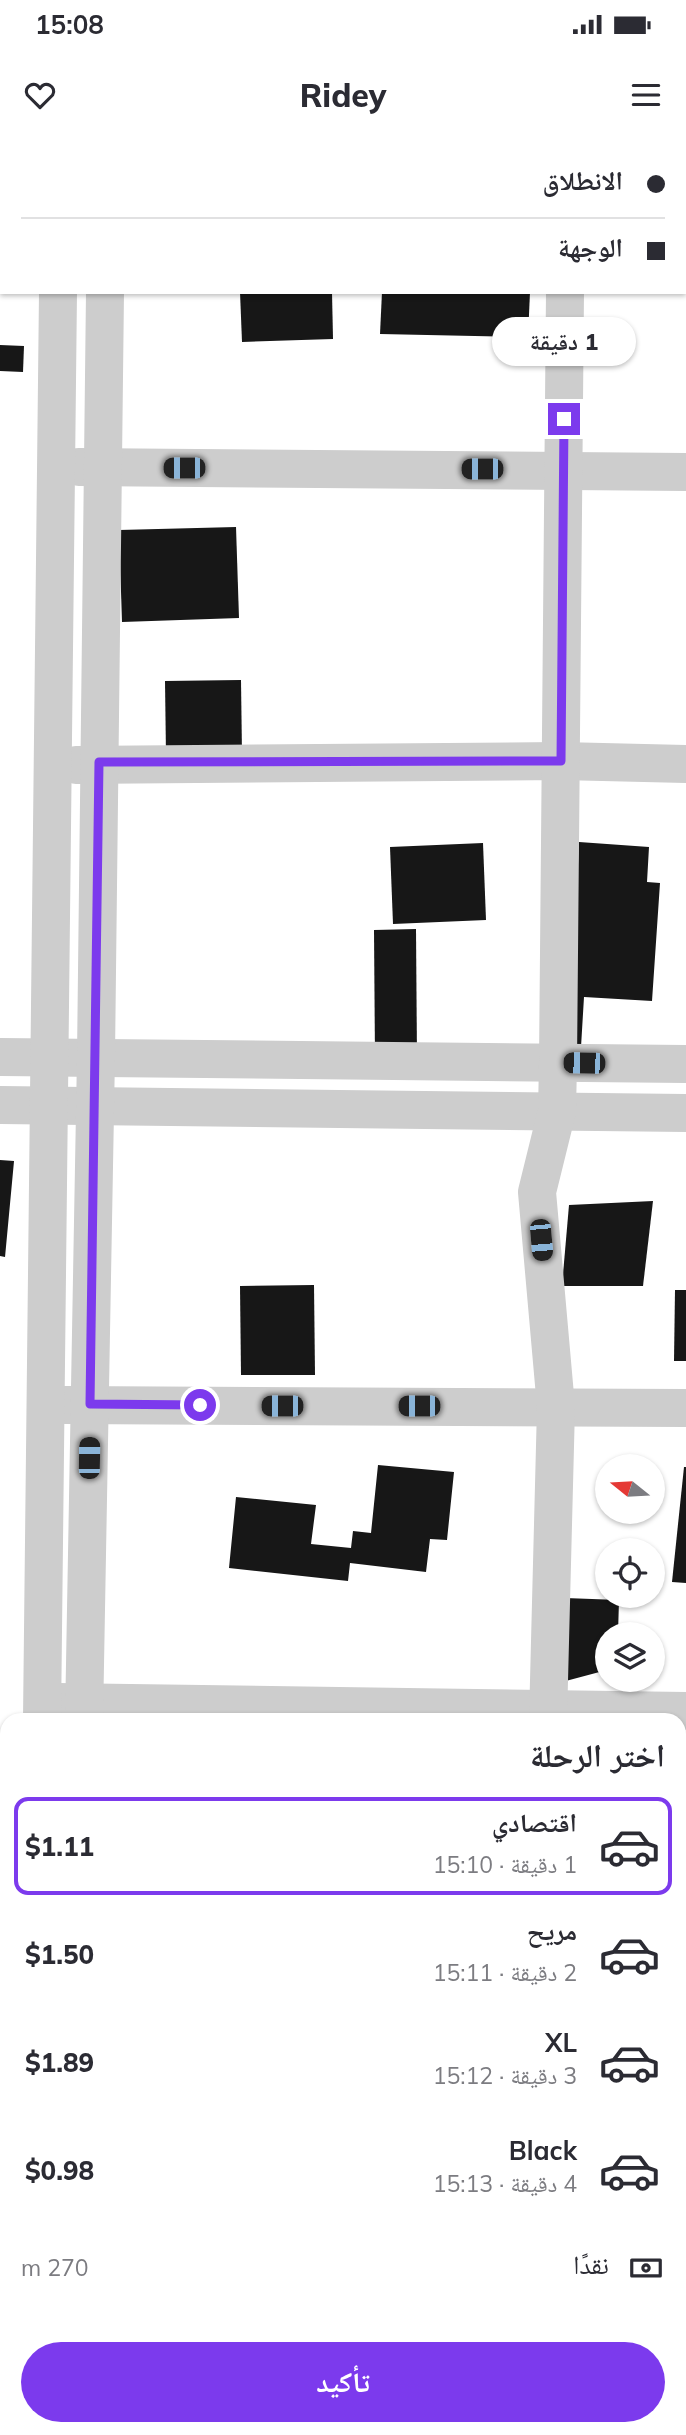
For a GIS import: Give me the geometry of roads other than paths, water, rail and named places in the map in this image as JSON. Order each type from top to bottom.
[{"type":"street","points":[[58,294],[42,1712],[393,1713]]},
{"type":"street","points":[[84,1711],[96,1104],[105,294]]},
{"type":"street","points":[[548,1713],[556,1407],[537,1192],[557,1111],[565,294]]},
{"type":"street","points":[[56,467],[686,472]]},
{"type":"street","points":[[53,767],[99,762],[561,761],[686,764]]},
{"type":"street","points":[[0,1057],[686,1064]]},
{"type":"street","points":[[0,1105],[96,1104],[686,1113]]},
{"type":"street","points":[[46,1405],[686,1408]]},
{"type":"street","points":[[594,1713],[686,1711]]}]
